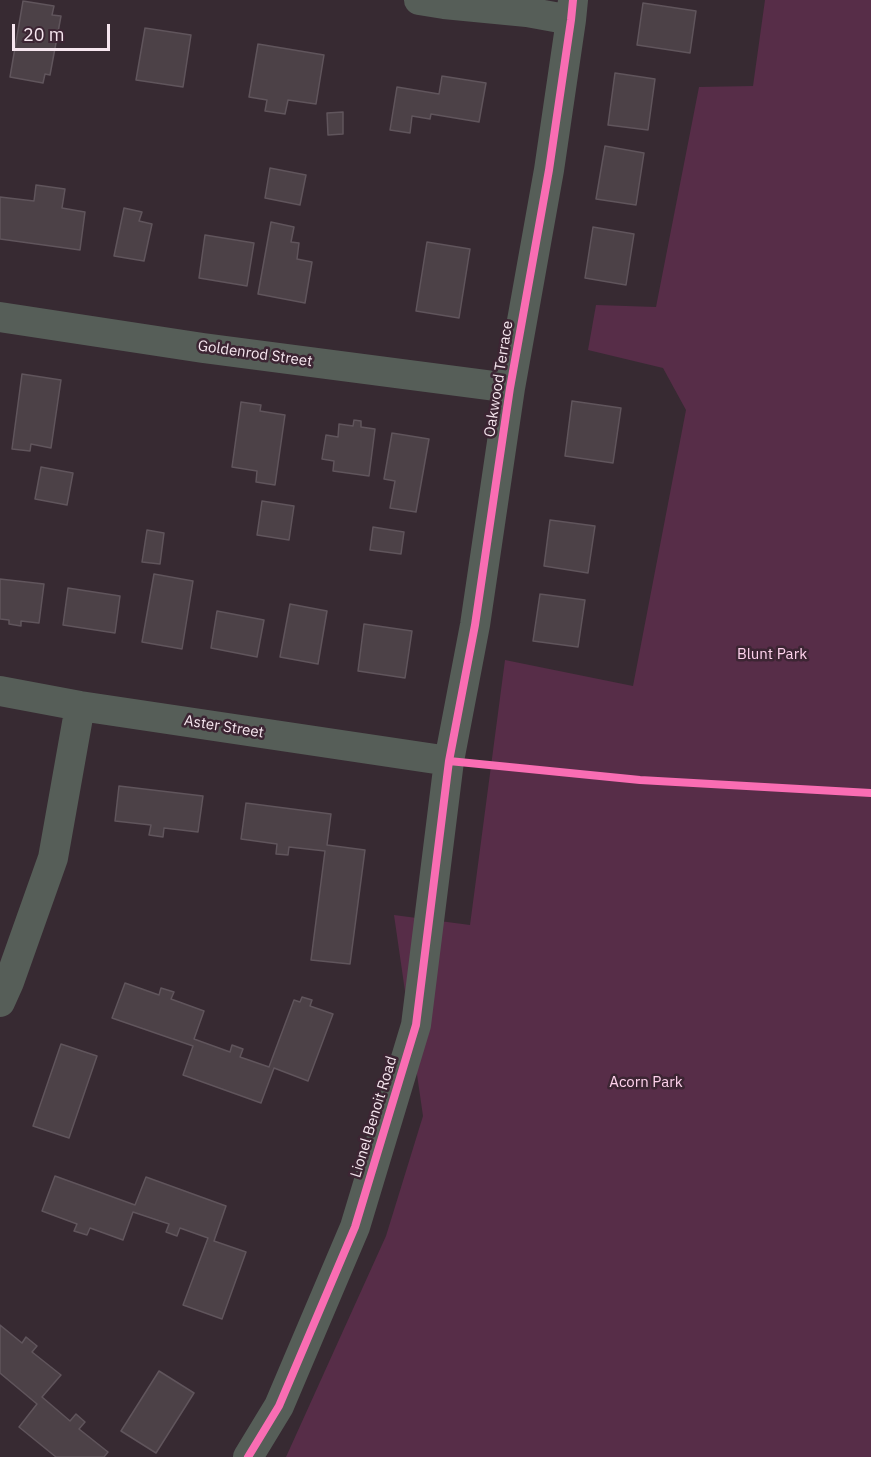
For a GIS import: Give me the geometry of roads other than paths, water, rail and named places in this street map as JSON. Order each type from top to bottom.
[{"type":"street","points":[[419,0],[527,12],[572,10]]},
{"type":"street","name":"Oakwood Terrace","points":[[448,761],[475,625],[510,388],[549,170],[572,10]]},
{"type":"street","name":"Goldenrod Street","points":[[0,317],[203,348],[510,388]]},
{"type":"street","name":"Aster Street","points":[[0,691],[80,706],[448,761]]},
{"type":"street","points":[[0,1002],[53,858],[80,706]]},
{"type":"street","name":"Lionel Benoit Road","points":[[248,1457],[279,1406],[355,1227],[416,1024],[448,761]]},
{"type":"park label","name":"Blunt Park","points":[[772,655]]},
{"type":"park label","name":"Acorn Park","points":[[646,1083]]}]
